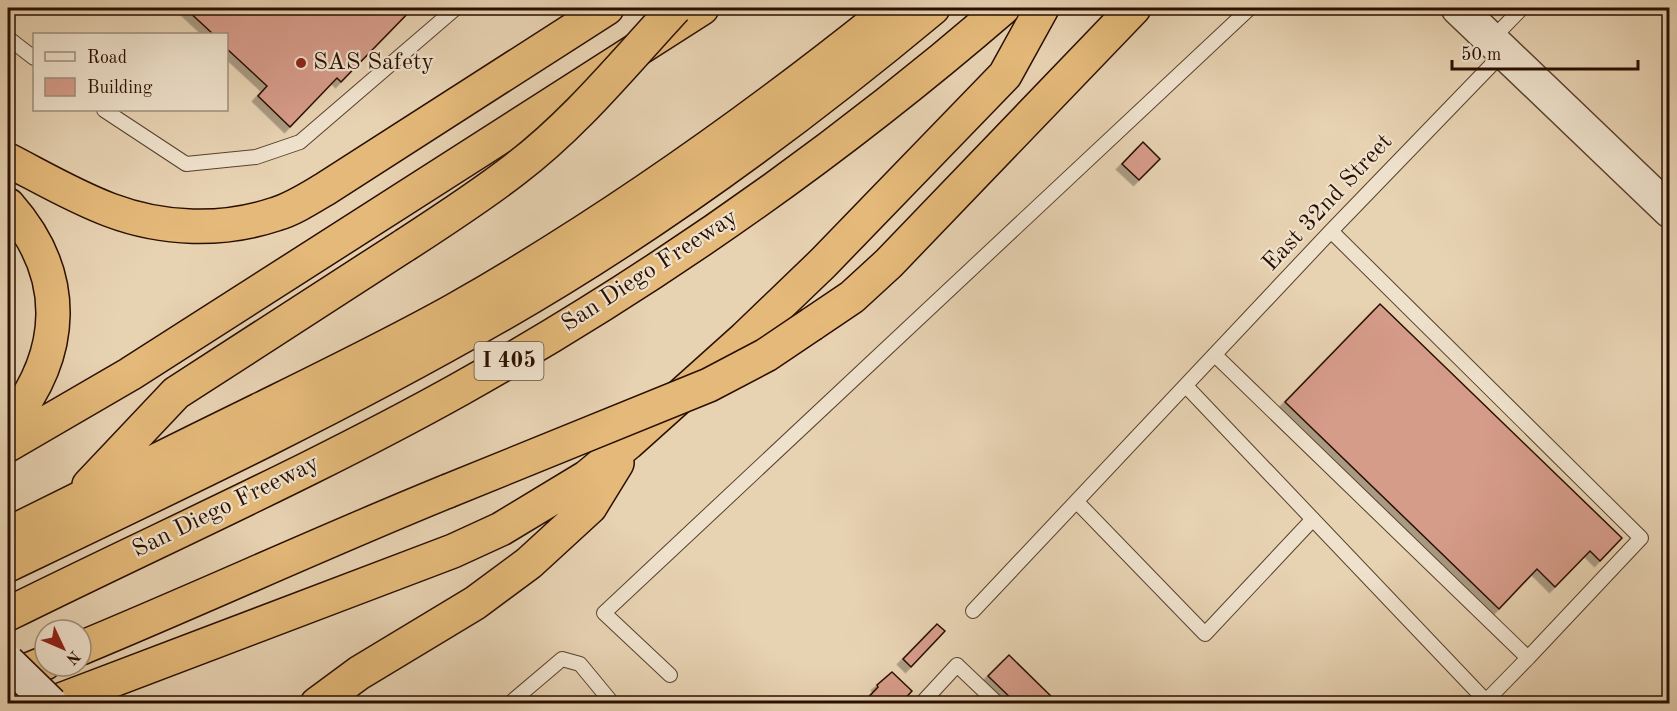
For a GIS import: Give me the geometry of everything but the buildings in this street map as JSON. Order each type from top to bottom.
[{"type":"highway","points":[[8,159],[110,210],[147,222],[209,227],[266,217],[286,210],[325,189],[607,8]]},
{"type":"highway","points":[[73,502],[176,393],[405,245],[516,170],[592,98],[675,8]]},
{"type":"highway","points":[[8,445],[130,375],[702,8]]},
{"type":"highway","points":[[8,534],[356,362],[453,311],[550,253],[709,148],[892,8]]},
{"type":"highway","points":[[8,565],[343,400],[495,318],[609,248],[766,141],[933,8]]},
{"type":"highway","points":[[967,39],[982,8]]},
{"type":"highway","name":"San Diego Freeway","points":[[8,614],[306,470],[460,389],[558,332],[645,278],[751,205],[856,127],[1003,8]]},
{"type":"highway","points":[[51,704],[442,555],[482,538],[542,506],[587,477],[745,338],[815,270],[1005,75],[1042,8]]},
{"type":"highway","points":[[93,643],[339,535],[709,385],[766,355],[852,297],[889,263],[1134,8]]},
{"type":"highway","points":[[8,205],[22,221],[38,248],[48,275],[53,303],[49,350],[40,376],[22,407],[8,425]]},
{"type":"highway","points":[[317,704],[364,671],[475,603],[529,563],[590,507],[628,443]]},
{"type":"highway","points":[[8,678],[33,668]]},
{"type":"street","points":[[1458,8],[1670,211]]},
{"type":"street","points":[[8,662],[51,704]]},
{"type":"lane","points":[[106,111],[186,164],[256,157],[300,142],[456,8]]},
{"type":"lane","points":[[670,675],[604,613],[1250,8]]},
{"type":"lane","name":"East 32nd Street","points":[[974,611],[1331,231],[1498,46],[1522,8]]},
{"type":"lane","points":[[8,38],[33,57]]},
{"type":"lane","points":[[1186,386],[1486,701],[1641,538],[1331,231]]},
{"type":"lane","points":[[1215,356],[1528,658]]},
{"type":"lane","points":[[1077,502],[1205,634],[1312,519]]},
{"type":"lane","points":[[509,704],[562,658],[580,664],[613,704]]},
{"type":"lane","points":[[921,704],[957,665],[998,704]]},
{"type":"place","name":"SAS Safety","points":[[301,63]]}]
